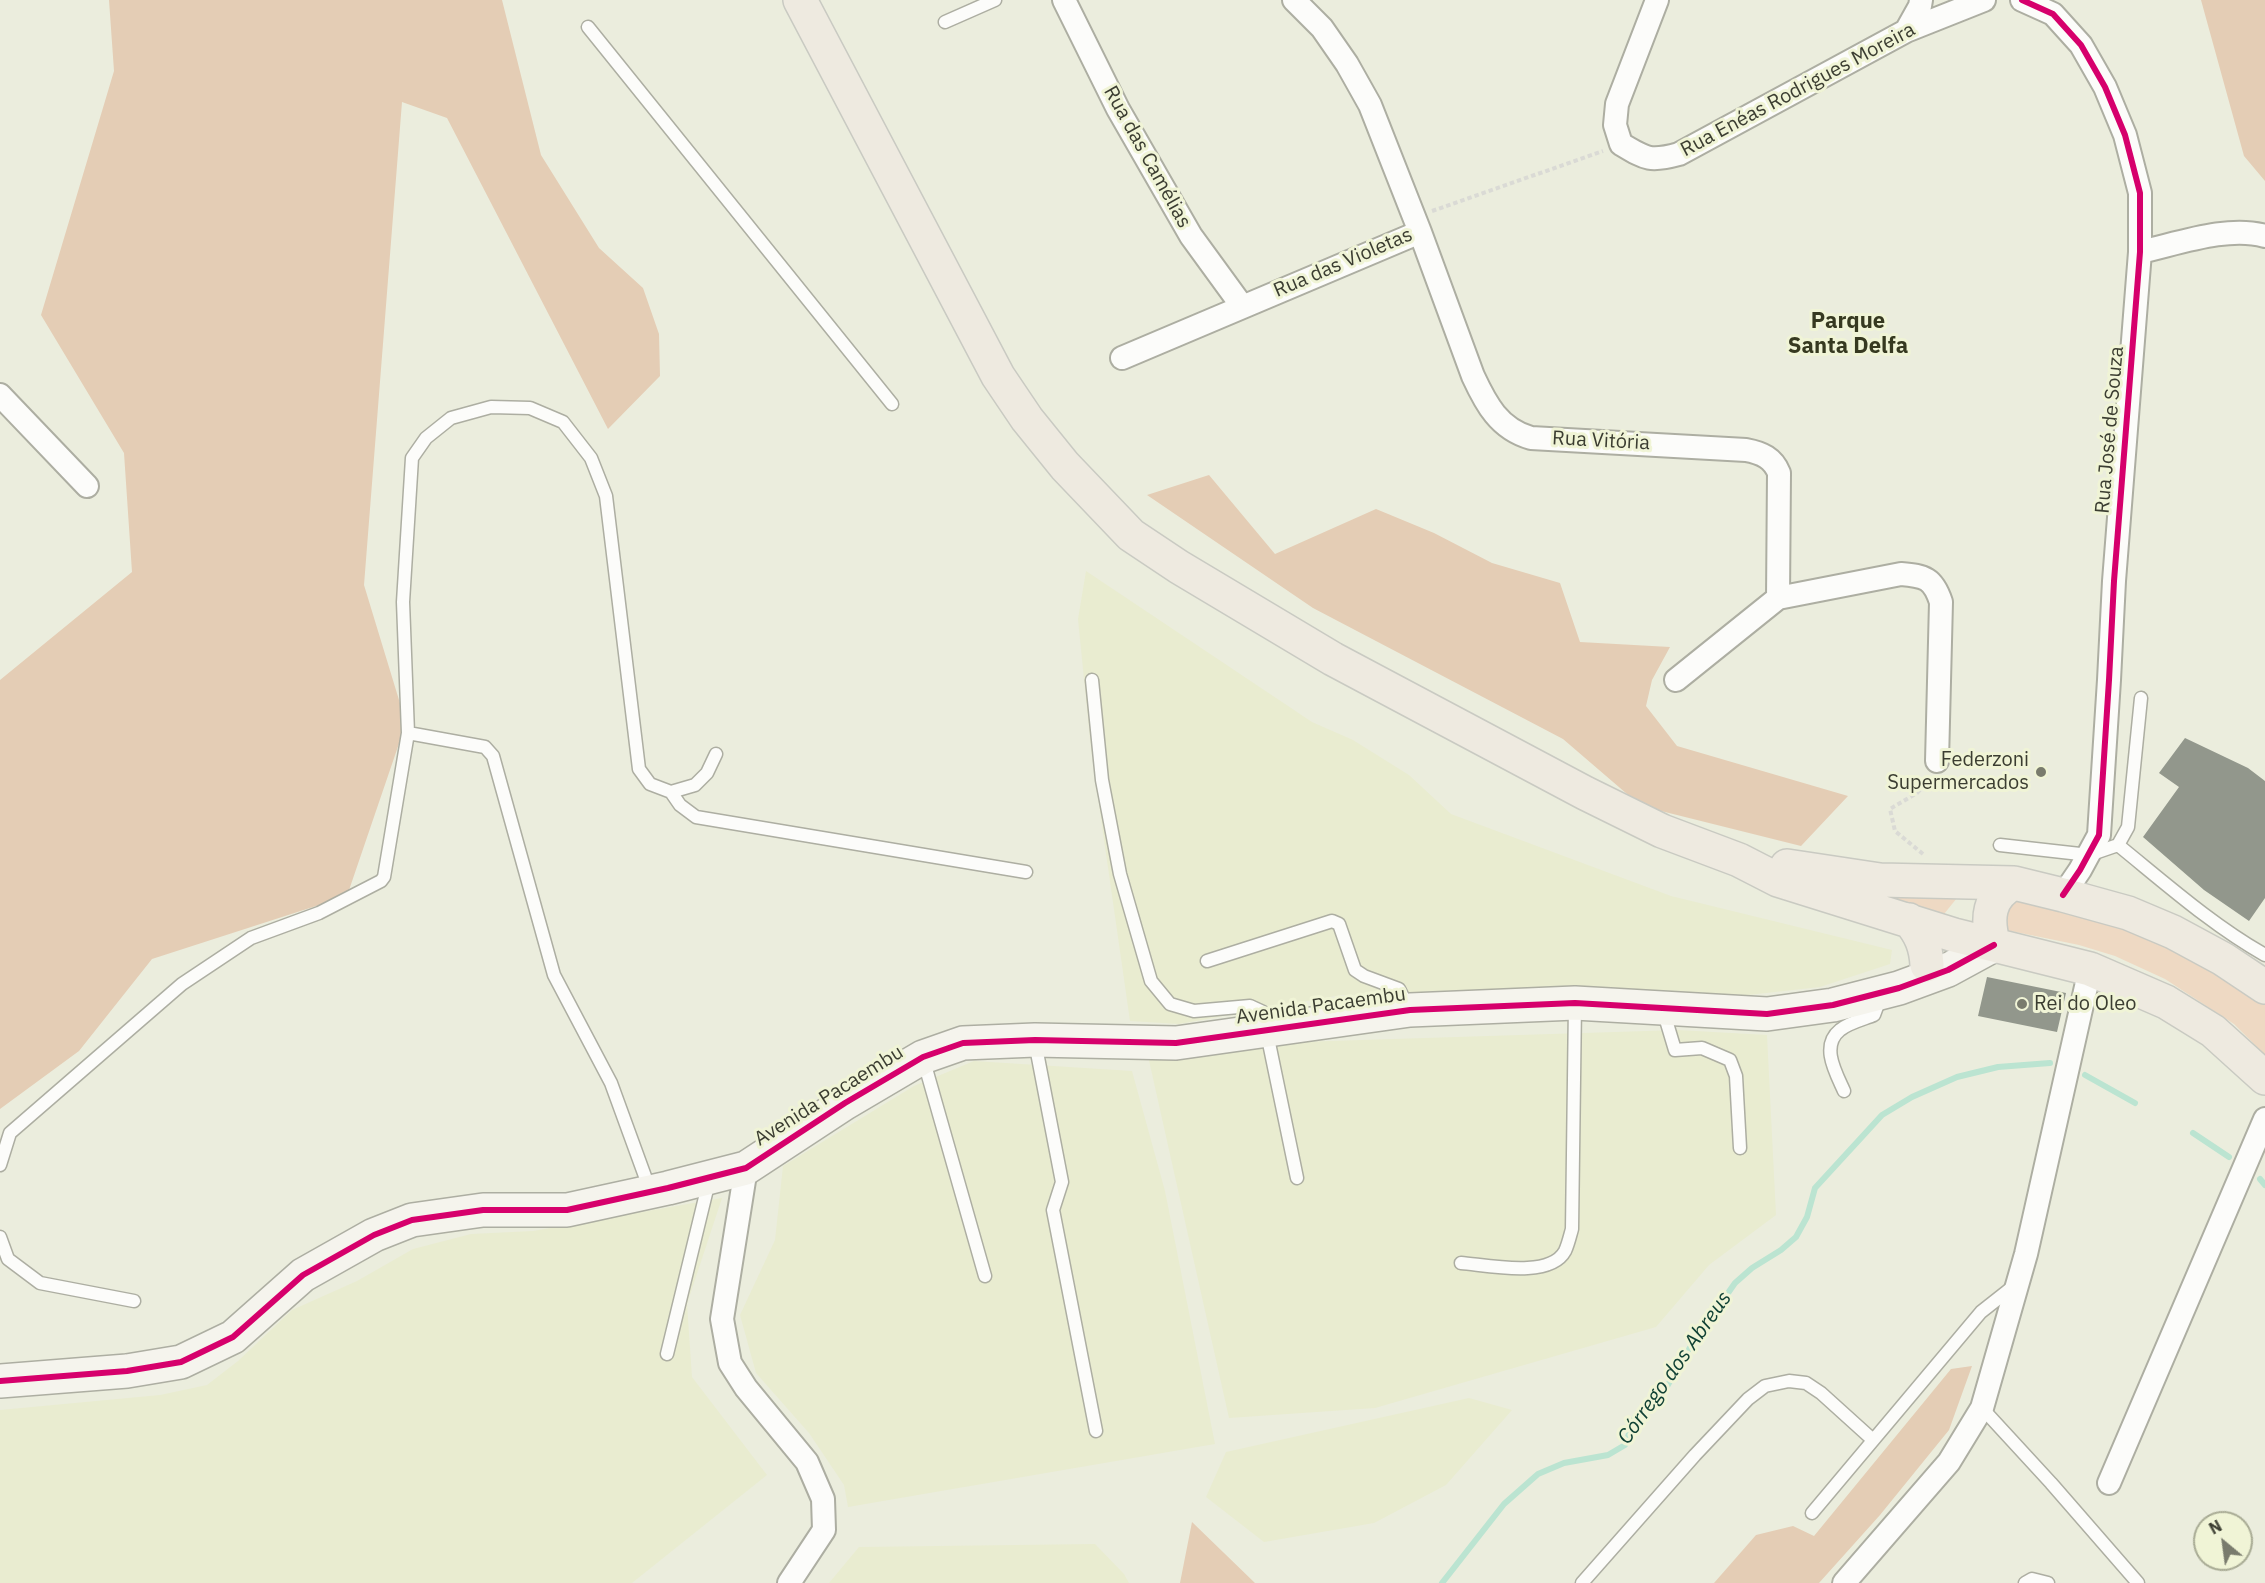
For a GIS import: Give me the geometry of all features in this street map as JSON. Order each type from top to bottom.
[{"type":"main road","points":[[800,0],[998,376],[1027,419],[1065,466],[1131,535],[1179,567],[1324,654],[1454,722],[1509,754],[1662,831],[1739,860],[1778,880],[1954,935],[2090,969],[2166,1002],[2213,1032],[2265,1078]]},
{"type":"main road","points":[[1739,860],[1880,880],[1956,882],[2004,892],[2063,895],[2128,913],[2173,932],[2223,959],[2265,987]]},
{"type":"main road","points":[[1954,935],[1971,915],[2004,892]]},
{"type":"main road","points":[[1994,945],[1989,922],[2004,892]]},
{"type":"main road","points":[[1909,920],[1922,939],[1926,950],[1927,965]]},
{"type":"street","name":"Rua das Camélias","points":[[1064,0],[1118,109],[1191,236],[1242,306]]},
{"type":"street","name":"Rua das Violetas","points":[[1122,358],[1242,306],[1417,225],[1370,105],[1347,64],[1322,28],[1294,0]]},
{"type":"street","points":[[1621,144],[1615,125],[1617,105],[1657,0]]},
{"type":"street","points":[[1906,31],[1921,0]]},
{"type":"street","name":"Rua Enéas Rodrigues Moreira","points":[[1621,144],[1641,156],[1658,160],[1679,154],[1906,31],[1984,0]]},
{"type":"street","name":"Rua José de Souza","points":[[2022,0],[2053,14],[2081,45],[2105,87],[2125,135],[2140,194],[2140,252],[2114,580],[2099,835],[2063,895]]},
{"type":"street","name":"Rua Vitória","points":[[1417,225],[1483,399],[1495,416],[1508,428],[1531,438],[1746,450],[1760,453],[1770,459],[1779,473],[1778,598]]},
{"type":"street","points":[[2140,252],[2224,233],[2265,236]]},
{"type":"street","points":[[0,395],[87,486]]},
{"type":"street","points":[[1676,680],[1778,598],[1901,573],[1921,575],[1931,582],[1941,602],[1937,761]]},
{"type":"street","points":[[1891,990],[1927,965],[1954,935]]},
{"type":"street","name":"Avenida Pacaembu","points":[[0,1381],[127,1371],[181,1362],[233,1337],[303,1275],[374,1235],[412,1220],[483,1210],[567,1210],[746,1168],[845,1103],[922,1057],[963,1043],[1035,1040],[1176,1042],[1410,1010],[1575,1003],[1767,1014],[1822,1007],[1891,990],[1948,970],[1994,945]]},
{"type":"street","points":[[1844,1583],[1949,1462],[1982,1408],[2026,1254],[2090,969]]},
{"type":"street","points":[[2109,1483],[2265,1119]]},
{"type":"street","points":[[746,1168],[722,1319],[730,1363],[746,1388],[807,1462],[823,1499],[824,1530],[789,1583]]},
{"type":"lane","points":[[945,22],[996,0]]},
{"type":"lane","points":[[588,27],[892,404]]},
{"type":"lane","points":[[0,1165],[10,1133],[182,984],[251,938],[319,913],[381,881],[386,869],[408,733],[403,602],[412,458],[426,438],[451,418],[491,406],[530,408],[564,422],[591,458],[606,496],[639,769],[650,783],[671,792],[680,805],[696,817],[1026,872]]},
{"type":"lane","points":[[1092,680],[1102,780],[1120,874],[1151,981],[1170,1004],[1194,1011],[1250,1006],[1263,1012],[1270,1028],[1269,1043],[1298,1179]]},
{"type":"lane","points":[[2000,845],[2089,855],[2118,845],[2128,827],[2141,698]]},
{"type":"lane","points":[[408,733],[485,747],[493,756],[555,975],[611,1083],[651,1191]]},
{"type":"lane","points":[[671,792],[695,785],[707,773],[716,754]]},
{"type":"lane","points":[[2118,845],[2203,914],[2242,942],[2265,955]]},
{"type":"lane","points":[[1207,961],[1332,921],[1339,924],[1355,970],[1364,976],[1399,989],[1410,1010]]},
{"type":"lane","points":[[1844,1091],[1832,1063],[1831,1041],[1840,1030],[1874,1015],[1891,990]]},
{"type":"lane","points":[[1461,1263],[1534,1269],[1550,1264],[1564,1253],[1572,1229],[1575,1003]]},
{"type":"lane","points":[[1666,1008],[1666,1020],[1675,1050],[1702,1048],[1730,1060],[1736,1076],[1740,1148]]},
{"type":"lane","points":[[1035,1040],[1062,1182],[1053,1210],[1096,1431]]},
{"type":"lane","points":[[922,1057],[984,1276]]},
{"type":"lane","points":[[667,1354],[710,1177]]},
{"type":"lane","points":[[0,1237],[8,1259],[40,1283],[134,1301]]},
{"type":"lane","points":[[1812,1513],[1981,1312],[2018,1283]]},
{"type":"lane","points":[[1582,1583],[1733,1415],[1765,1386],[1789,1380],[1806,1383],[1821,1393],[1873,1440]]},
{"type":"lane","points":[[1982,1408],[2138,1583]]},
{"type":"lane","points":[[2025,1583],[2032,1579],[2048,1583]]},
{"type":"path","points":[[1417,225],[1621,144]]},
{"type":"path","points":[[1937,761],[1933,778],[1917,793],[1890,809],[1895,831],[1956,882]]},
{"type":"shaded area","points":[[109,0],[502,0],[541,155],[599,248],[643,288],[659,334],[660,376],[608,429],[447,118],[402,102],[364,585],[406,723],[347,896],[152,959],[79,1051],[0,1109],[0,680],[132,572],[124,453],[41,315],[114,71]]},
{"type":"shaded area","points":[[2201,0],[2265,0],[2265,181],[2244,156]]},
{"type":"shaded area","points":[[1209,475],[1275,554],[1376,509],[1434,533],[1492,563],[1560,583],[1580,642],[1670,647],[1652,680],[1646,706],[1677,746],[1848,796],[1801,846],[1641,806],[1563,739],[1313,608],[1147,495]]},
{"type":"shaded area","points":[[1086,571],[1312,722],[1353,740],[1409,775],[1451,814],[1671,896],[1892,950],[1890,964],[1820,987],[1748,995],[1523,988],[1415,996],[1341,995],[1179,1024],[1130,1021],[1091,749],[1078,619]]},
{"type":"shaded area","points":[[1838,886],[1961,893],[1940,919]]},
{"type":"shaded area","points":[[2012,900],[2065,908],[2116,923],[2171,949],[2260,1000],[2265,1004],[2265,1055],[2234,1024],[2165,979],[2115,956],[2079,945],[2006,930],[2002,905]]},
{"type":"shaded area","points":[[1678,1030],[1767,1035],[1776,1215],[1709,1265],[1656,1327],[1375,1408],[1229,1418],[1148,1056],[1298,1042]]},
{"type":"shaded area","points":[[974,1061],[1132,1071],[1165,1191],[1215,1444],[848,1507],[844,1485],[809,1433],[756,1373],[740,1315],[775,1240],[783,1166],[914,1086]]},
{"type":"shaded area","points":[[722,1198],[687,1304],[692,1377],[767,1475],[632,1583],[0,1583],[0,1410],[160,1395],[207,1385],[238,1361],[292,1310],[357,1281],[413,1249],[471,1234],[533,1231]]},
{"type":"shaded area","points":[[1972,1366],[1949,1430],[1880,1515],[1819,1583],[1714,1583],[1756,1535],[1793,1526],[1814,1536],[1951,1369]]},
{"type":"shaded area","points":[[1469,1398],[1512,1410],[1446,1485],[1374,1523],[1264,1542],[1206,1497],[1226,1452]]},
{"type":"shaded area","points":[[1192,1522],[1255,1583],[1180,1583]]},
{"type":"shaded area","points":[[1095,1544],[1124,1574],[1129,1583],[829,1583],[859,1547]]},
{"type":"building","points":[[2185,738],[2248,768],[2265,781],[2265,898],[2249,921],[2204,890],[2143,837],[2179,787],[2159,773]]},
{"type":"building","name":"Rei do Oleo","points":[[1987,977],[2066,993],[2057,1032],[1978,1016]]},
{"type":"waterway","name":"Córrego dos Abreus","points":[[1442,1583],[1504,1504],[1538,1474],[1564,1463],[1608,1455],[1625,1445],[1635,1417],[1666,1388],[1691,1346],[1735,1283],[1796,1237],[1807,1217],[1815,1188],[1882,1115],[1912,1097],[1957,1077],[1998,1067],[2050,1063]]},
{"type":"waterway","name":"Córrego dos Abreus","points":[[2085,1075],[2135,1103]]},
{"type":"waterway","name":"Córrego dos Abreus","points":[[2193,1133],[2229,1157]]},
{"type":"waterway","name":"Córrego dos Abreus","points":[[2260,1179],[2265,1185]]},
{"type":"cycle path","points":[[2022,0],[2053,14],[2081,45],[2105,87],[2125,135],[2140,193],[2140,252],[2114,581],[2099,835],[2063,895]]},
{"type":"cycle path","points":[[0,1381],[127,1371],[181,1362],[233,1337],[303,1275],[374,1235],[412,1220],[483,1210],[567,1210],[746,1168],[845,1103],[923,1057],[963,1043],[1035,1040],[1176,1043],[1410,1010],[1575,1003],[1767,1014],[1833,1005],[1899,988],[1948,970],[1994,945]]},
{"type":"place","name":"Federzoni Supermercados","points":[[2041,772]]},
{"type":"place","name":"Rei do Oleo","points":[[2022,1004]]},
{"type":"district","name":"Parque Santa Delfa","points":[[1848,334]]}]
